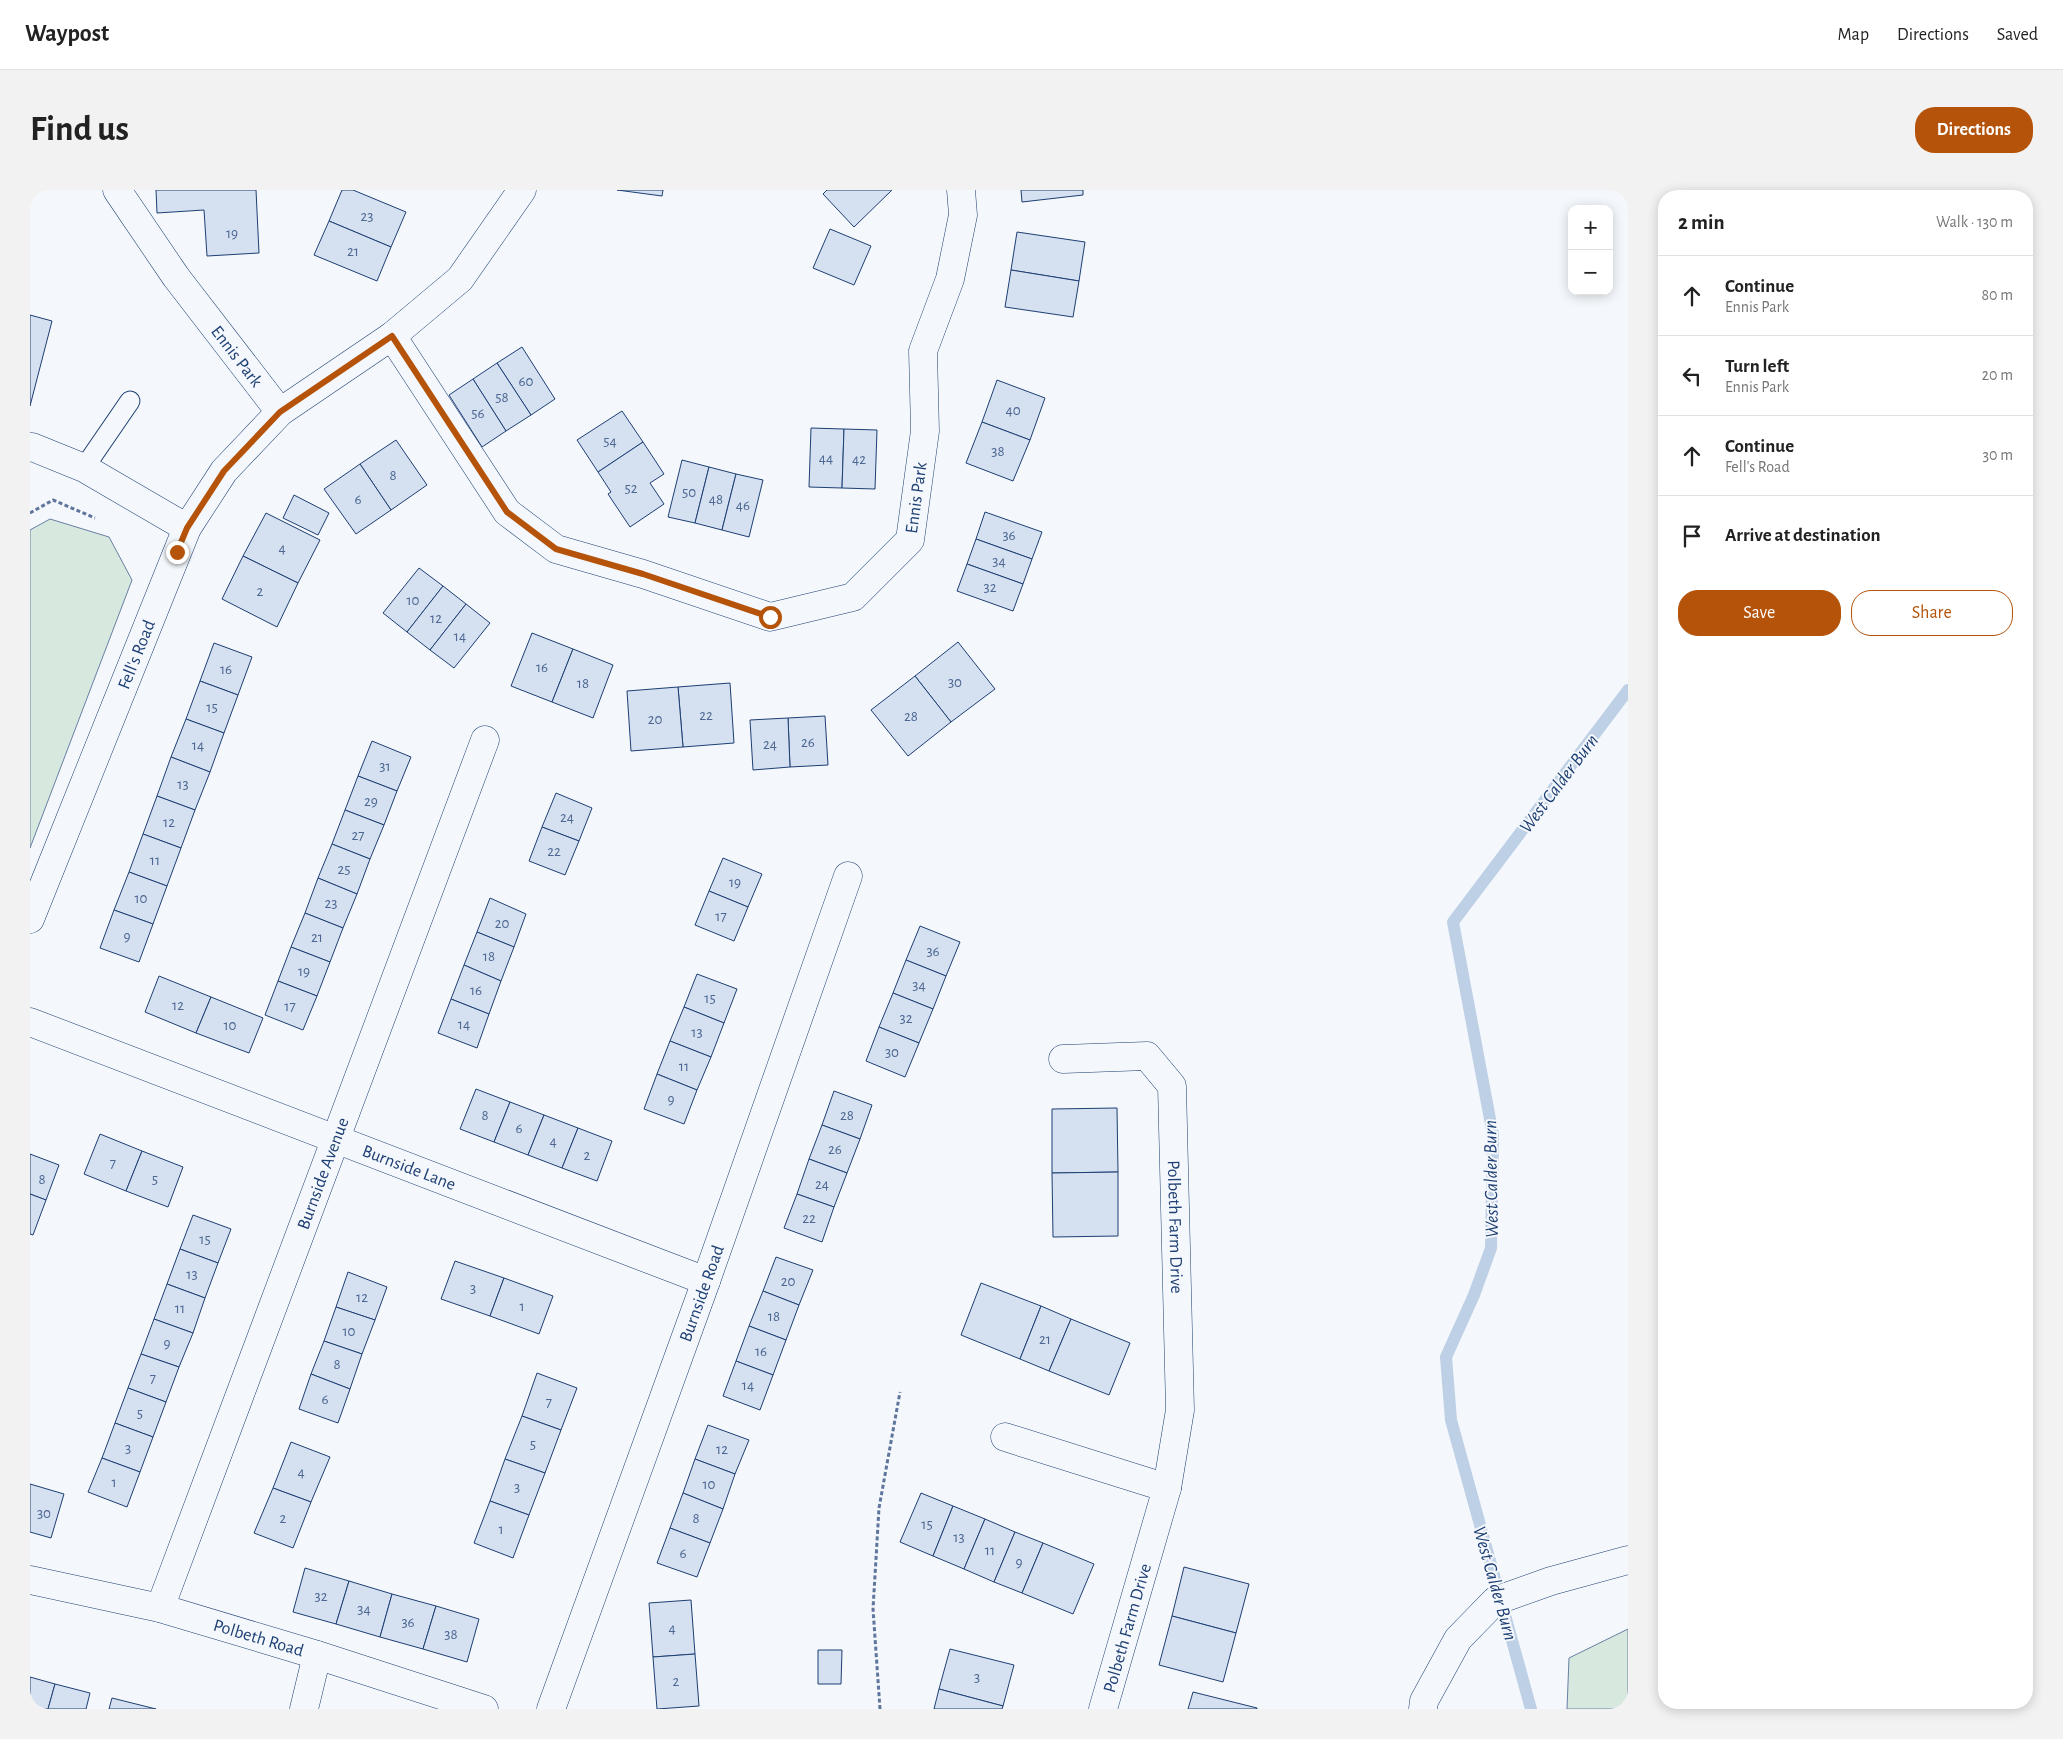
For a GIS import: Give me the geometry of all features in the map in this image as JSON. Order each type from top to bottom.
[{"type":"street","name":"Ennis Park","points":[[117,190],[176,277],[280,412]]},
{"type":"street","points":[[280,412],[392,336],[460,279],[522,190]]},
{"type":"street","name":"Ennis Park","points":[[392,336],[507,512],[556,549],[643,574],[770,617],[853,597],[910,540],[925,431],[923,351],[950,279],[963,215],[961,190]]},
{"type":"street","name":"Fell's Road","points":[[30,919],[187,528],[224,471],[280,412]]},
{"type":"street","points":[[31,446],[84,468],[187,528]]},
{"type":"street","name":"Burnside Avenue","points":[[160,1608],[485,740]]},
{"type":"street","name":"Burnside Road","points":[[551,1709],[706,1281],[848,876]]},
{"type":"street","name":"Burnside Lane","points":[[30,1022],[706,1281]]},
{"type":"street","name":"Polbeth Farm Drive","points":[[1063,1059],[1147,1056],[1172,1086],[1180,1410],[1167,1488],[1104,1709]]},
{"type":"street","points":[[1005,1437],[1167,1488]]},
{"type":"street","points":[[1422,1709],[1424,1701],[1458,1639],[1495,1601],[1551,1580],[1628,1560]]},
{"type":"street","name":"Polbeth Road","points":[[30,1580],[160,1608],[317,1655],[484,1709]]},
{"type":"street","points":[[304,1709],[317,1655]]},
{"type":"lane","points":[[84,468],[130,401]]},
{"type":"path","points":[[880,1709],[873,1609],[879,1508],[900,1392]]},
{"type":"shaded area","points":[[50,519],[109,537],[132,580],[30,848],[30,530]]},
{"type":"shaded area","points":[[1628,1629],[1628,1709],[1567,1709],[1569,1658]]},
{"type":"building","points":[[156,190],[256,190],[259,253],[207,256],[204,210],[157,213]]},
{"type":"building","points":[[342,190],[353,190],[406,212],[391,247],[329,221]]},
{"type":"building","points":[[617,190],[663,190],[662,196]]},
{"type":"building","points":[[827,190],[892,190],[854,227],[823,194]]},
{"type":"building","points":[[1021,190],[1083,190],[1083,195],[1022,202]]},
{"type":"building","points":[[329,221],[391,247],[377,281],[314,255]]},
{"type":"building","points":[[830,229],[871,246],[854,285],[813,268]]},
{"type":"building","points":[[1017,232],[1085,242],[1079,281],[1011,270]]},
{"type":"building","points":[[1011,270],[1079,281],[1073,317],[1005,307]]},
{"type":"building","points":[[30,315],[52,321],[30,406]]},
{"type":"building","points":[[522,347],[555,399],[531,415],[497,363]]},
{"type":"building","points":[[497,363],[531,415],[506,431],[473,379]]},
{"type":"building","points":[[473,379],[506,431],[482,447],[449,395]]},
{"type":"building","points":[[997,380],[1045,398],[1030,440],[982,422]]},
{"type":"building","points":[[622,411],[643,442],[598,472],[577,440]]},
{"type":"building","points":[[982,422],[1030,440],[1013,481],[966,463]]},
{"type":"building","points":[[811,428],[844,429],[842,488],[809,487]]},
{"type":"building","points":[[844,429],[877,430],[875,489],[842,488]]},
{"type":"building","points":[[396,440],[427,485],[391,510],[360,464]]},
{"type":"building","points":[[643,442],[664,474],[650,483],[664,504],[630,527],[608,494],[611,492],[598,472]]},
{"type":"building","points":[[682,460],[709,467],[695,523],[668,517]]},
{"type":"building","points":[[360,464],[391,510],[356,534],[324,489]]},
{"type":"building","points":[[709,467],[736,474],[722,530],[695,523]]},
{"type":"building","points":[[736,474],[763,480],[749,537],[722,530]]},
{"type":"building","points":[[294,495],[329,513],[318,535],[283,518]]},
{"type":"building","points":[[985,512],[1042,532],[1032,559],[976,539]]},
{"type":"building","points":[[266,513],[320,540],[298,583],[243,556]]},
{"type":"building","points":[[976,539],[1032,559],[1023,584],[967,564]]},
{"type":"building","points":[[243,556],[298,583],[277,627],[222,599]]},
{"type":"building","points":[[967,564],[1023,584],[1013,611],[957,591]]},
{"type":"building","points":[[419,568],[443,586],[407,632],[383,613]]},
{"type":"building","points":[[443,586],[466,604],[430,650],[407,632]]},
{"type":"building","points":[[466,604],[490,623],[454,668],[430,650]]},
{"type":"building","points":[[532,633],[573,649],[552,702],[511,686]]},
{"type":"building","points":[[958,642],[995,689],[951,722],[915,676]]},
{"type":"building","points":[[214,643],[252,657],[238,695],[200,681]]},
{"type":"building","points":[[573,649],[613,665],[593,718],[552,702]]},
{"type":"building","points":[[915,676],[951,722],[908,756],[871,710]]},
{"type":"building","points":[[200,681],[238,695],[224,733],[186,719]]},
{"type":"building","points":[[730,683],[734,743],[683,747],[678,687]]},
{"type":"building","points":[[678,687],[683,747],[631,751],[627,691]]},
{"type":"building","points":[[825,716],[828,765],[790,767],[788,718]]},
{"type":"building","points":[[788,718],[790,767],[753,770],[750,720]]},
{"type":"building","points":[[186,719],[224,733],[210,772],[171,757]]},
{"type":"building","points":[[372,741],[411,757],[397,791],[358,776]]},
{"type":"building","points":[[171,757],[210,772],[195,810],[157,796]]},
{"type":"building","points":[[358,776],[397,791],[384,825],[345,810]]},
{"type":"building","points":[[556,793],[592,808],[579,841],[542,827]]},
{"type":"building","points":[[157,796],[195,810],[181,848],[143,834]]},
{"type":"building","points":[[345,810],[384,825],[370,859],[332,844]]},
{"type":"building","points":[[542,827],[579,841],[565,875],[529,861]]},
{"type":"building","points":[[143,834],[181,848],[167,886],[129,872]]},
{"type":"building","points":[[332,844],[370,859],[357,894],[318,878]]},
{"type":"building","points":[[723,858],[762,874],[748,907],[709,891]]},
{"type":"building","points":[[129,872],[167,886],[153,924],[114,910]]},
{"type":"building","points":[[318,878],[357,894],[343,928],[305,913]]},
{"type":"building","points":[[709,891],[748,907],[734,941],[695,925]]},
{"type":"building","points":[[490,898],[526,914],[514,947],[477,932]]},
{"type":"building","points":[[114,910],[153,924],[139,962],[100,948]]},
{"type":"building","points":[[305,913],[343,928],[330,962],[291,947]]},
{"type":"building","points":[[920,926],[960,942],[946,976],[906,960]]},
{"type":"building","points":[[477,932],[514,947],[501,981],[464,965]]},
{"type":"building","points":[[291,947],[330,962],[317,996],[278,981]]},
{"type":"building","points":[[906,960],[946,976],[933,1009],[893,993]]},
{"type":"building","points":[[464,965],[501,981],[489,1014],[451,999]]},
{"type":"building","points":[[697,974],[737,989],[724,1023],[684,1007]]},
{"type":"building","points":[[159,976],[211,997],[196,1033],[145,1012]]},
{"type":"building","points":[[278,981],[317,996],[303,1030],[265,1015]]},
{"type":"building","points":[[893,993],[933,1009],[919,1043],[879,1027]]},
{"type":"building","points":[[211,997],[263,1018],[249,1053],[196,1033]]},
{"type":"building","points":[[451,999],[489,1014],[477,1048],[438,1033]]},
{"type":"building","points":[[684,1007],[724,1023],[711,1057],[670,1041]]},
{"type":"building","points":[[879,1027],[919,1043],[905,1077],[866,1061]]},
{"type":"building","points":[[670,1041],[711,1057],[697,1090],[657,1074]]},
{"type":"building","points":[[657,1074],[697,1090],[684,1124],[644,1109]]},
{"type":"building","points":[[476,1089],[510,1102],[494,1142],[460,1129]]},
{"type":"building","points":[[834,1091],[872,1105],[860,1139],[822,1125]]},
{"type":"building","points":[[510,1102],[544,1115],[528,1155],[494,1142]]},
{"type":"building","points":[[1117,1108],[1118,1172],[1052,1173],[1052,1109]]},
{"type":"building","points":[[544,1115],[578,1128],[562,1168],[528,1155]]},
{"type":"building","points":[[822,1125],[860,1139],[847,1173],[809,1159]]},
{"type":"building","points":[[578,1128],[612,1141],[597,1181],[562,1168]]},
{"type":"building","points":[[100,1134],[142,1151],[126,1191],[84,1174]]},
{"type":"building","points":[[142,1151],[183,1167],[168,1207],[126,1191]]},
{"type":"building","points":[[30,1154],[59,1165],[46,1200],[30,1194]]},
{"type":"building","points":[[809,1159],[847,1173],[834,1207],[797,1194]]},
{"type":"building","points":[[1118,1172],[1118,1236],[1053,1237],[1052,1173]]},
{"type":"building","points":[[30,1194],[46,1200],[33,1235],[30,1234]]},
{"type":"building","points":[[797,1194],[834,1207],[822,1242],[784,1228]]},
{"type":"building","points":[[193,1215],[231,1229],[218,1263],[180,1249]]},
{"type":"building","points":[[180,1249],[218,1263],[205,1298],[167,1284]]},
{"type":"building","points":[[776,1257],[813,1270],[799,1305],[763,1291]]},
{"type":"building","points":[[455,1261],[504,1278],[490,1316],[441,1299]]},
{"type":"building","points":[[348,1272],[387,1287],[375,1320],[336,1307]]},
{"type":"building","points":[[504,1278],[553,1296],[539,1334],[490,1316]]},
{"type":"building","points":[[981,1283],[1041,1306],[1020,1359],[961,1335]]},
{"type":"building","points":[[167,1284],[205,1298],[193,1333],[154,1319]]},
{"type":"building","points":[[763,1291],[799,1305],[786,1340],[749,1326]]},
{"type":"building","points":[[1041,1306],[1071,1319],[1049,1371],[1020,1359]]},
{"type":"building","points":[[336,1307],[375,1320],[362,1354],[324,1341]]},
{"type":"building","points":[[154,1319],[193,1333],[179,1367],[141,1354]]},
{"type":"building","points":[[1071,1319],[1130,1343],[1109,1395],[1049,1371]]},
{"type":"building","points":[[749,1326],[786,1340],[773,1375],[736,1361]]},
{"type":"building","points":[[324,1341],[362,1354],[350,1389],[311,1374]]},
{"type":"building","points":[[141,1354],[179,1367],[166,1402],[128,1388]]},
{"type":"building","points":[[736,1361],[773,1375],[760,1410],[723,1396]]},
{"type":"building","points":[[537,1373],[577,1388],[561,1430],[522,1416]]},
{"type":"building","points":[[311,1374],[350,1389],[338,1423],[299,1409]]},
{"type":"building","points":[[128,1388],[166,1402],[153,1437],[115,1423]]},
{"type":"building","points":[[522,1416],[561,1430],[545,1473],[505,1459]]},
{"type":"building","points":[[115,1423],[153,1437],[140,1472],[102,1458]]},
{"type":"building","points":[[708,1425],[749,1440],[735,1474],[695,1459]]},
{"type":"building","points":[[291,1442],[330,1457],[311,1502],[273,1488]]},
{"type":"building","points":[[102,1458],[140,1472],[127,1507],[88,1492]]},
{"type":"building","points":[[505,1459],[545,1473],[529,1515],[490,1501]]},
{"type":"building","points":[[695,1459],[735,1474],[723,1509],[683,1493]]},
{"type":"building","points":[[30,1484],[64,1494],[51,1538],[30,1532]]},
{"type":"building","points":[[273,1488],[311,1502],[293,1548],[254,1533]]},
{"type":"building","points":[[683,1493],[723,1509],[710,1543],[670,1528]]},
{"type":"building","points":[[921,1493],[953,1506],[933,1556],[900,1542]]},
{"type":"building","points":[[490,1501],[529,1515],[513,1558],[474,1543]]},
{"type":"building","points":[[953,1506],[985,1519],[964,1569],[933,1556]]},
{"type":"building","points":[[985,1519],[1015,1532],[994,1582],[964,1569]]},
{"type":"building","points":[[670,1528],[710,1543],[697,1577],[657,1563]]},
{"type":"building","points":[[1015,1532],[1043,1543],[1022,1593],[994,1582]]},
{"type":"building","points":[[1043,1543],[1094,1564],[1073,1614],[1022,1593]]},
{"type":"building","points":[[1184,1567],[1249,1584],[1236,1633],[1172,1616]]},
{"type":"building","points":[[305,1568],[349,1581],[336,1624],[293,1612]]},
{"type":"building","points":[[349,1581],[392,1594],[380,1637],[336,1624]]},
{"type":"building","points":[[392,1594],[436,1606],[423,1649],[380,1637]]},
{"type":"building","points":[[691,1600],[695,1654],[653,1657],[649,1603]]},
{"type":"building","points":[[436,1606],[479,1619],[467,1662],[423,1649]]},
{"type":"building","points":[[1172,1616],[1236,1633],[1223,1682],[1159,1665]]},
{"type":"building","points":[[950,1649],[1014,1665],[1003,1706],[939,1689]]},
{"type":"building","points":[[818,1650],[842,1650],[841,1684],[818,1684]]},
{"type":"building","points":[[695,1654],[699,1706],[657,1709],[653,1657]]},
{"type":"building","points":[[30,1677],[55,1684],[48,1709],[30,1709]]},
{"type":"building","points":[[55,1684],[90,1693],[86,1709],[48,1709]]},
{"type":"building","points":[[939,1689],[1003,1706],[1002,1709],[934,1709]]},
{"type":"building","points":[[1193,1692],[1257,1708],[1257,1709],[1188,1709]]},
{"type":"building","points":[[112,1698],[156,1709],[109,1709]]},
{"type":"waterway","name":"West Calder Burn","points":[[1531,1709],[1451,1420],[1446,1357],[1474,1295],[1491,1248],[1493,1135],[1453,922],[1628,690]]},
{"type":"route","points":[[177,552],[187,528],[224,471],[280,412],[392,336],[507,512],[556,549],[643,574],[770,617]]}]
